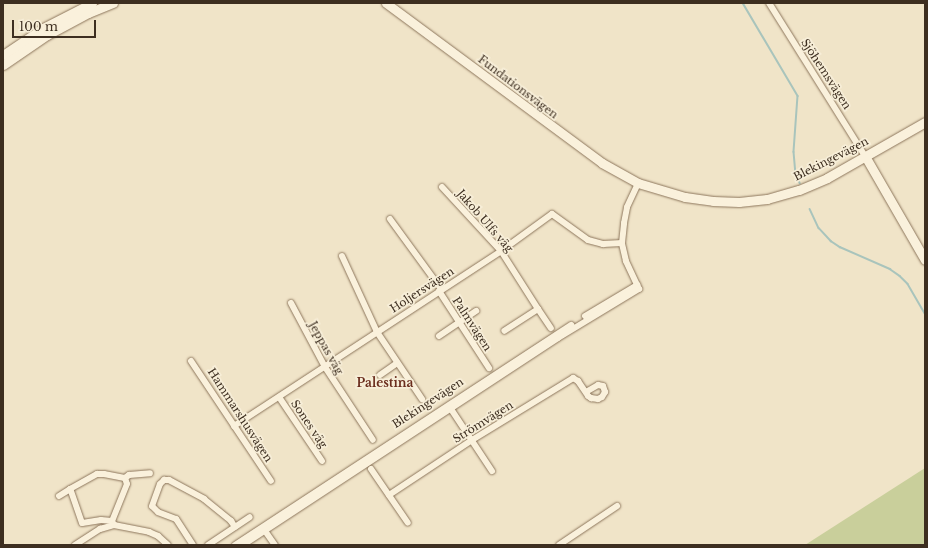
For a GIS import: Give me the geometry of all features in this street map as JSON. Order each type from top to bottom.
[{"type":"main road","points":[[3,55],[43,28],[92,3]]},
{"type":"main road","points":[[3,65],[60,28],[113,3]]},
{"type":"main road","name":"Fundationsvägen","points":[[386,3],[592,156],[638,183]]},
{"type":"main road","name":"Blekingevägen","points":[[638,183],[672,194],[699,200],[726,202],[753,200],[799,190],[827,178],[925,122]]},
{"type":"main road","points":[[865,156],[925,260]]},
{"type":"street","name":"Sjöhemsvägen","points":[[769,3],[865,156]]},
{"type":"street","name":"Blekingevägen","points":[[235,545],[264,529],[556,334],[638,287],[626,262],[622,243],[627,207],[638,183]]},
{"type":"street","name":"Jakob Ulfs väg","points":[[442,187],[501,251],[551,328]]},
{"type":"street","name":"Holjersvägen","points":[[234,426],[501,251],[552,214],[588,240],[603,244],[622,243]]},
{"type":"street","name":"Palmvägen","points":[[390,219],[440,290],[458,322],[489,368]]},
{"type":"street","points":[[342,256],[378,332],[422,399]]},
{"type":"street","name":"Jeppas väg","points":[[291,304],[325,367],[373,440]]},
{"type":"street","points":[[504,331],[538,309]]},
{"type":"street","points":[[439,336],[476,311]]},
{"type":"street","name":"Hammarshusvägen","points":[[191,361],[271,481]]},
{"type":"street","points":[[380,375],[397,363]]},
{"type":"street","name":"Strömvägen","points":[[389,495],[472,440],[573,378],[578,381],[586,392]]},
{"type":"street","name":"Sones väg","points":[[279,397],[322,461]]},
{"type":"street","points":[[449,406],[492,471]]},
{"type":"street","points":[[371,469],[408,523]]},
{"type":"street","points":[[58,496],[97,474],[126,478],[129,475],[150,473]]},
{"type":"street","points":[[75,545],[100,529],[113,523],[127,484],[126,478]]},
{"type":"street","points":[[194,545],[176,519],[158,512],[152,506],[160,484],[164,480],[170,480],[204,499],[231,521],[235,527]]},
{"type":"street","points":[[70,489],[82,523],[101,520],[149,532],[158,536],[168,545]]},
{"type":"street","points":[[559,545],[617,506]]},
{"type":"street","points":[[208,545],[250,517]]},
{"type":"street","name":"Blekingevägen","points":[[244,545],[264,529]]},
{"type":"street","points":[[264,529],[275,545]]},
{"type":"green space","points":[[925,468],[925,545],[805,545]]},
{"type":"waterway","points":[[743,3],[798,96],[794,152],[796,174],[800,183]]},
{"type":"waterway","points":[[810,209],[819,228],[831,241],[840,247],[890,269],[900,276],[908,284],[925,313]]},
{"type":"district","name":"Palestina","points":[[385,383]]}]
